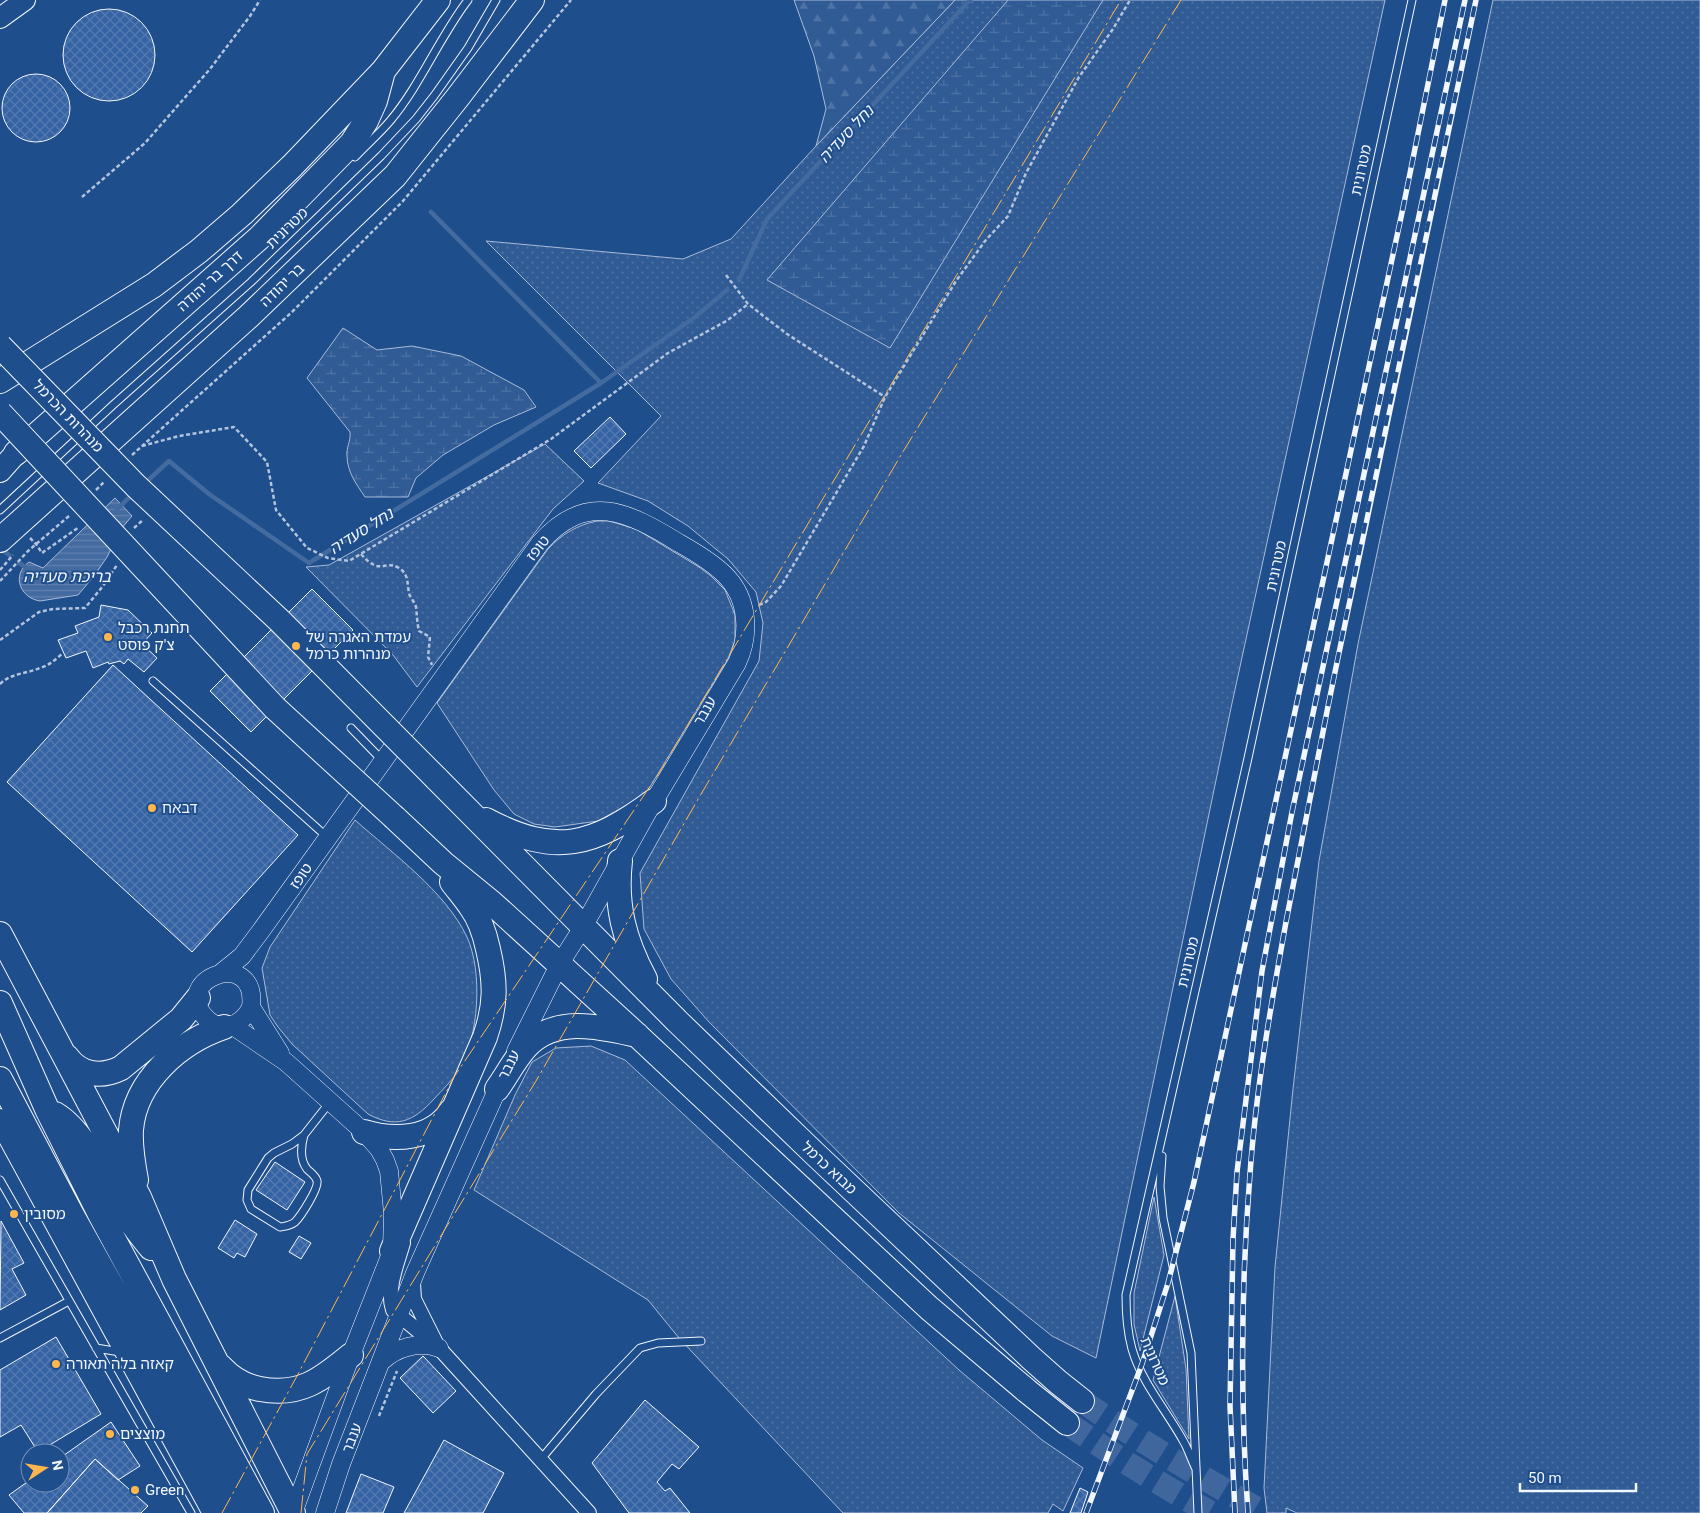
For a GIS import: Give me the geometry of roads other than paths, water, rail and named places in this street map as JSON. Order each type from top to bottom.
[{"type":"highway","points":[[0,381],[154,285],[200,251],[292,166],[383,71],[438,0]]},
{"type":"highway","name":"בר יהודה","points":[[9,545],[395,176],[531,2]]},
{"type":"highway","name":"דרך בר יהודה","points":[[4,464],[259,238],[352,143],[366,121],[375,101],[383,71]]},
{"type":"highway","name":"מנהרות הכרמל","points":[[0,346],[136,486],[280,621],[436,778]]},
{"type":"highway","points":[[0,413],[275,708],[394,818],[492,903],[638,1036],[929,1308],[1067,1423]]},
{"type":"highway","name":"מבוא כרמל","points":[[436,778],[657,1001],[815,1154],[1058,1382],[1082,1401]]},
{"type":"highway","points":[[466,809],[513,833],[540,841],[571,842],[597,836],[612,829],[654,801]]},
{"type":"highway","points":[[392,1251],[485,1037],[492,1017],[495,989],[494,975],[484,934],[472,908],[424,845]]},
{"type":"highway","points":[[620,861],[619,894],[625,935],[633,957],[657,1001]]},
{"type":"highway","points":[[0,934],[139,1197],[174,1279],[293,1513]]},
{"type":"highway","points":[[61,1048],[69,1060],[85,1072],[93,1074],[114,1071],[181,1019],[198,998]]},
{"type":"highway","points":[[0,1003],[47,1109],[101,1216],[262,1513]]},
{"type":"highway","points":[[139,1197],[135,1178],[131,1130],[136,1110],[146,1085],[176,1053],[195,1040],[229,1026]]},
{"type":"highway","points":[[497,1089],[526,1046],[553,1030],[564,1027],[587,1026],[600,1027],[638,1036]]},
{"type":"highway","points":[[0,1079],[72,1215],[238,1513]]},
{"type":"highway","points":[[364,1132],[390,1137],[403,1137],[422,1133],[447,1117],[456,1104]]},
{"type":"highway","points":[[47,1109],[62,1118],[82,1139],[131,1221],[174,1279]]},
{"type":"highway","points":[[216,1362],[233,1379],[246,1386],[284,1392],[312,1383],[351,1355]]},
{"type":"main road","points":[[0,18],[25,0]]},
{"type":"main road","points":[[0,1120],[128,1353],[206,1511]]},
{"type":"street","name":"טופז","points":[[221,973],[242,956],[260,932],[540,542],[569,519],[582,514],[610,511],[625,514],[640,520],[705,558],[727,576],[745,613],[742,653],[728,680],[654,801]]},
{"type":"street","name":"ענבר","points":[[325,1513],[341,1464],[415,1273],[497,1089],[559,965],[583,927],[654,801]]},
{"type":"street","points":[[260,932],[250,973],[250,998],[247,1015],[241,1022],[229,1026],[216,1025],[208,1021],[198,1006],[200,988],[205,981],[221,973],[239,976],[245,982],[250,998],[286,1062]]},
{"type":"street","points":[[229,1026],[286,1062],[372,1140],[385,1160],[389,1171],[393,1213],[392,1251]]},
{"type":"street","points":[[417,1192],[392,1284],[391,1304],[393,1310],[439,1348],[589,1513]]},
{"type":"street","name":"ענבר","points":[[293,1513],[351,1355],[392,1251]]},
{"type":"street","points":[[415,1273],[414,1299],[439,1348]]},
{"type":"street","points":[[381,1362],[390,1353],[406,1348],[424,1344],[439,1348]]},
{"type":"lane","points":[[350,162],[390,121],[423,73],[457,14],[468,0]]},
{"type":"lane","name":"מטרונית","points":[[0,510],[113,405],[251,282],[381,156],[434,96],[468,48],[496,0]]},
{"type":"lane","name":"מטרונית","points":[[1196,1469],[1186,1445],[1150,1388],[1132,1351],[1127,1324],[1126,1295],[1252,740],[1412,0]]},
{"type":"lane","name":"מטרונית","points":[[259,238],[311,196]]},
{"type":"lane","points":[[153,680],[328,838]]},
{"type":"lane","points":[[352,728],[383,760]]},
{"type":"lane","points":[[304,1135],[301,1146],[302,1157],[308,1170],[317,1180],[317,1187],[296,1221],[290,1226],[280,1227],[251,1209],[247,1200],[248,1190],[268,1158],[304,1135],[331,1102]]},
{"type":"lane","name":"מטרונית","points":[[1163,1138],[1161,1203],[1191,1353],[1198,1513]]},
{"type":"lane","points":[[0,1180],[96,1348],[206,1511]]},
{"type":"lane","points":[[0,1338],[69,1301]]},
{"type":"lane","points":[[541,1459],[596,1394],[640,1348],[658,1343],[701,1341]]},
{"type":"lane","points":[[96,1348],[128,1353]]},
{"type":"water","name":"בריכת סעדיה","points":[[115,498],[132,516],[121,529],[107,557],[78,595],[40,601],[27,595],[20,585],[19,579],[23,567],[29,562],[43,568]]},
{"type":"waterway","name":"נחל סעדיה","points":[[739,280],[767,219],[970,0]]},
{"type":"waterway","points":[[431,212],[601,383]]},
{"type":"waterway","name":"נחל סעדיה","points":[[144,484],[169,461],[209,494],[309,563],[601,383],[695,317],[727,290]]},
{"type":"waterway","name":"נחל סעדיה","points":[[117,509],[133,494]]},
{"type":"waterway","name":"נחל סעדיה","points":[[5,552],[9,555]]},
{"type":"waterway","name":"נחל סעדיה","points":[[19,563],[27,568]]},
{"type":"tunnel","points":[[1082,1401],[1149,1445],[1264,1513]]},
{"type":"tunnel","points":[[1067,1423],[1137,1470],[1211,1513]]},
{"type":"railway","points":[[1086,1513],[1142,1364],[1168,1283],[1194,1182],[1403,208],[1445,0]]},
{"type":"railway","points":[[1235,1513],[1230,1406],[1233,1239],[1237,1172],[1262,971],[1292,812],[1465,0]]},
{"type":"railway","points":[[1248,1513],[1245,1471],[1243,1301],[1253,1142],[1265,1047],[1286,922],[1329,703],[1476,0]]},
{"type":"place","name":"תחנת רכבל צ'ק פוסט","points":[[108,637]]},
{"type":"place","name":"עמדת האגרה של מנהרות כרמל","points":[[296,646]]},
{"type":"place","name":"דבאח","points":[[152,808]]},
{"type":"place","name":"מסובין","points":[[14,1214]]},
{"type":"place","name":"קאזה בלה תאורה","points":[[56,1364]]},
{"type":"place","name":"מוצצים","points":[[110,1434]]},
{"type":"place","name":"Green","points":[[135,1490]]}]
